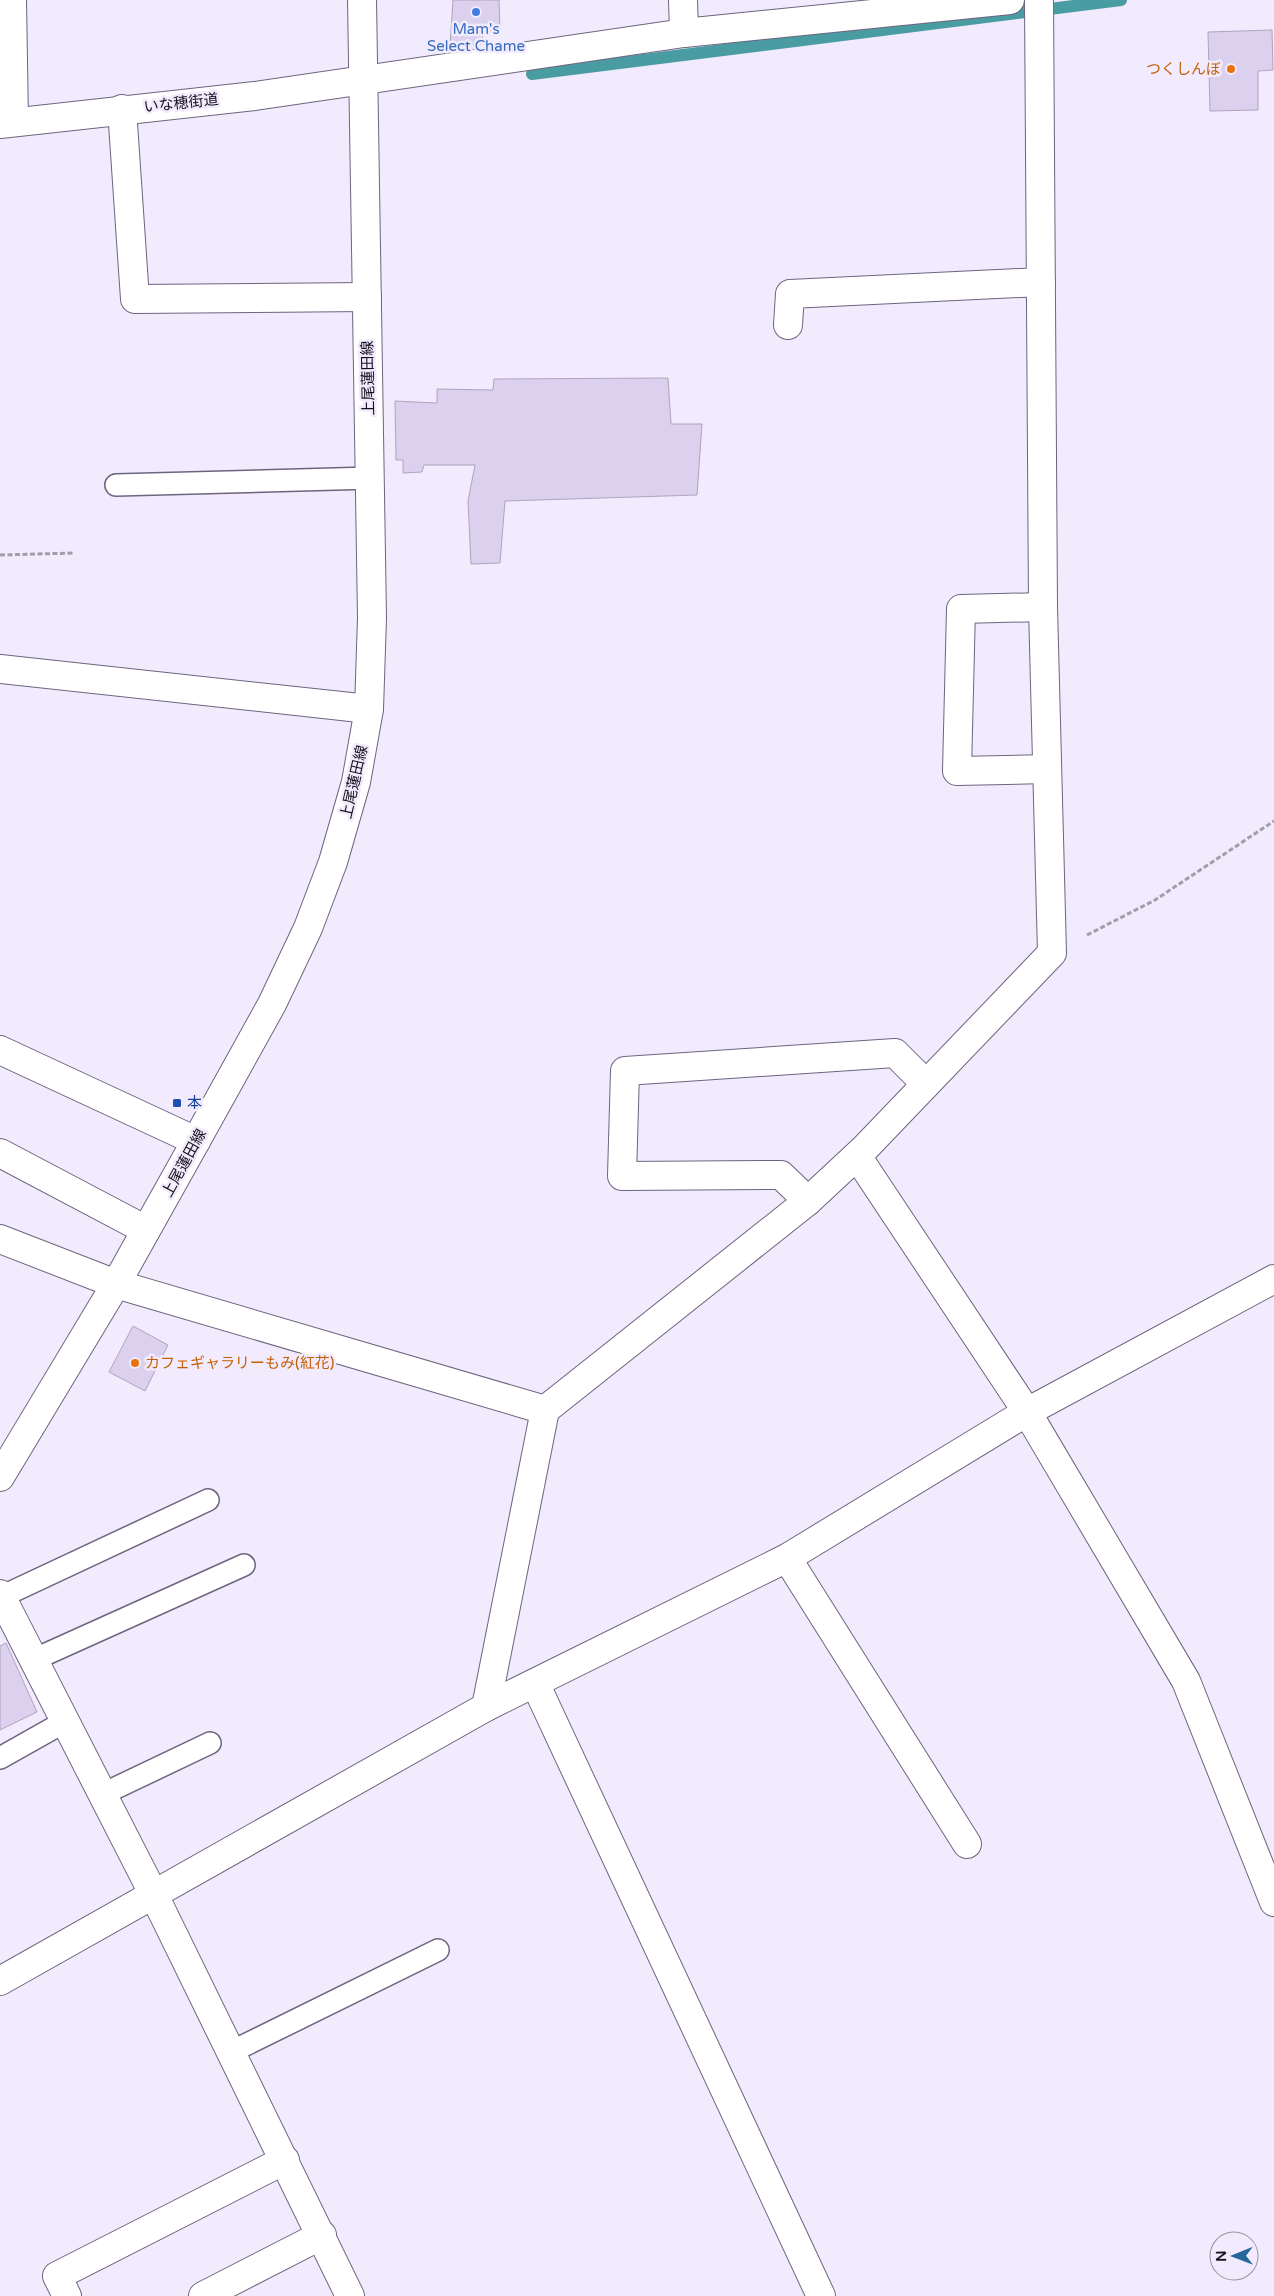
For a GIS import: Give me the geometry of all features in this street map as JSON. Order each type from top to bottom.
[{"type":"street","points":[[7,123],[12,0]]},
{"type":"street","name":"上尾蓮田線","points":[[0,1477],[116,1284],[272,1004],[308,928],[333,862],[351,800],[369,709],[372,618],[362,0]]},
{"type":"street","points":[[683,0],[684,33]]},
{"type":"street","name":"いな穂街道","points":[[7,123],[255,96],[684,33],[1010,0]]},
{"type":"street","points":[[486,1707],[545,1410],[808,1201],[857,1156],[1052,953],[1043,607],[1039,0]]},
{"type":"street","points":[[122,109],[135,299],[367,297]]},
{"type":"street","points":[[788,325],[790,294],[1041,282]]},
{"type":"street","points":[[1043,607],[961,609],[957,771],[1047,769]]},
{"type":"street","points":[[0,669],[369,709]]},
{"type":"street","points":[[0,1050],[196,1141]]},
{"type":"street","points":[[808,1201],[781,1175],[622,1176],[624,1071],[895,1053],[926,1084]]},
{"type":"street","points":[[0,1153],[146,1230]]},
{"type":"street","points":[[857,1156],[1026,1412],[1186,1681],[1274,1902]]},
{"type":"street","points":[[0,1239],[116,1284],[545,1410]]},
{"type":"street","points":[[0,1981],[486,1707],[787,1558],[1026,1412],[1274,1279]]},
{"type":"street","points":[[787,1558],[967,1844]]},
{"type":"street","points":[[1,1596],[64,1722],[154,1894],[350,2296]]},
{"type":"street","points":[[535,1683],[821,2296]]},
{"type":"street","points":[[67,2296],[57,2276],[284,2160]]},
{"type":"street","points":[[204,2296],[322,2236]]},
{"type":"lane","points":[[116,485],[371,478]]},
{"type":"lane","points":[[1,1596],[208,1500]]},
{"type":"lane","points":[[33,1660],[244,1565]]},
{"type":"lane","points":[[0,1758],[64,1722]]},
{"type":"lane","points":[[103,1794],[210,1743]]},
{"type":"lane","points":[[231,2052],[438,1950]]},
{"type":"path","points":[[0,555],[74,553]]},
{"type":"path","points":[[1052,953],[1155,900],[1274,821]]},
{"type":"building","points":[[453,0],[499,0],[500,31],[484,31],[481,44],[450,45]]},
{"type":"building","points":[[1272,30],[1273,70],[1258,71],[1258,110],[1210,111],[1208,32]]},
{"type":"building","points":[[668,378],[671,424],[702,424],[697,495],[505,501],[500,563],[471,564],[468,501],[475,465],[424,465],[422,472],[403,473],[403,460],[396,460],[395,401],[437,403],[437,389],[493,390],[494,379]]},
{"type":"building","points":[[133,1326],[168,1345],[145,1391],[109,1372]]},
{"type":"building","points":[[6,1643],[37,1712],[0,1730],[0,1646]]},
{"type":"waterway","points":[[532,74],[1121,0]]},
{"type":"place","name":"Mam's Select Chame","points":[[476,12]]},
{"type":"place","name":"つくしんぼ","points":[[1231,69]]},
{"type":"place","name":"本","points":[[177,1103]]},
{"type":"place","name":"カフェギャラリーもみ(紅花)","points":[[135,1363]]}]
